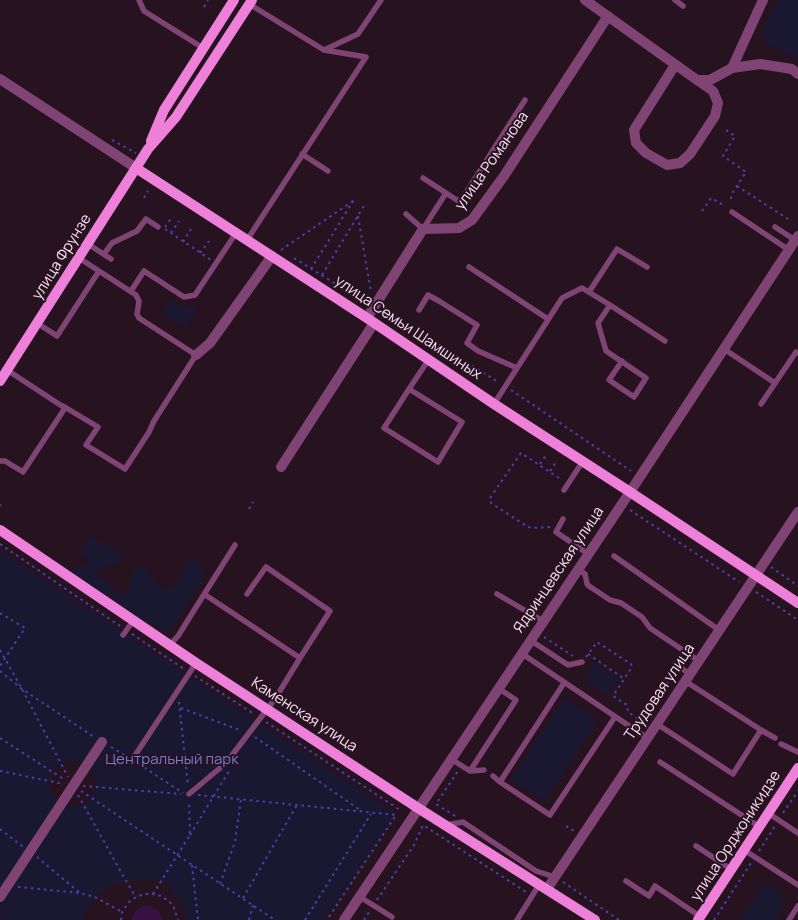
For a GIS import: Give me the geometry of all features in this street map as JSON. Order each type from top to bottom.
[{"type":"street","name":"улица Фрунзе","points":[[148,149],[164,110],[234,0]]},
{"type":"street","points":[[586,0],[713,91],[718,103],[715,116],[690,154],[680,163],[667,166],[646,153],[636,143],[634,130],[675,65]]},
{"type":"street","points":[[732,68],[763,0]]},
{"type":"street","name":"улица Фрунзе","points":[[0,381],[148,149],[176,117],[250,2]]},
{"type":"street","name":"улица Романова","points":[[423,229],[459,228],[472,220],[504,176],[608,16]]},
{"type":"street","points":[[697,80],[710,80],[732,68],[760,64],[792,69],[798,74]]},
{"type":"street","name":"улица Семьи Шамшиных","points":[[0,79],[247,240],[277,253],[370,320],[494,404],[798,603]]},
{"type":"street","points":[[282,467],[370,320],[373,307],[423,229]]},
{"type":"street","name":"Ядринцевская улица","points":[[344,920],[797,238]]},
{"type":"street","points":[[196,355],[210,344],[277,253]]},
{"type":"street","name":"Трудовая улица","points":[[543,887],[555,877],[648,738],[652,724],[699,661],[719,630],[743,584],[756,575],[798,512]]},
{"type":"street","name":"Каменская улица","points":[[0,530],[196,663],[446,826],[596,920]]},
{"type":"street","points":[[0,897],[102,742]]},
{"type":"street","name":"улица Орджоникидзе","points":[[700,918],[798,768]]},
{"type":"lane","points":[[139,0],[144,12],[203,48]]},
{"type":"lane","points":[[324,50],[358,34],[380,0]]},
{"type":"lane","points":[[676,0],[683,6]]},
{"type":"lane","points":[[247,240],[366,57],[324,50],[250,2]]},
{"type":"lane","points":[[423,178],[460,202],[525,100]]},
{"type":"lane","points":[[302,154],[328,171]]},
{"type":"lane","points":[[406,214],[423,229],[446,193]]},
{"type":"lane","points":[[732,212],[789,250]]},
{"type":"lane","points":[[104,254],[112,243],[137,231],[146,219],[158,227]]},
{"type":"lane","points":[[775,227],[797,238]]},
{"type":"lane","points":[[130,292],[144,271],[184,297],[195,295],[236,233]]},
{"type":"lane","points":[[88,244],[111,259]]},
{"type":"lane","points":[[589,292],[617,249],[647,267]]},
{"type":"lane","points":[[7,370],[98,427],[86,445],[125,468],[196,355],[139,318],[137,314],[139,301],[136,295],[79,258]]},
{"type":"lane","points":[[469,267],[548,320]]},
{"type":"lane","points":[[37,323],[57,336],[99,271]]},
{"type":"lane","points":[[494,404],[562,298],[582,288],[666,341]]},
{"type":"lane","points":[[419,310],[428,295],[439,301],[477,325],[467,343],[478,351],[517,368]]},
{"type":"lane","points":[[610,305],[598,323],[606,351],[622,361],[646,378],[634,397],[609,380],[622,361]]},
{"type":"lane","points":[[724,349],[775,383]]},
{"type":"lane","points":[[761,404],[796,352],[798,353]]},
{"type":"lane","points":[[409,390],[462,422],[438,462],[384,428],[429,359]]},
{"type":"lane","points":[[0,461],[5,461],[23,472],[65,408],[63,406]]},
{"type":"lane","points":[[564,490],[583,461]]},
{"type":"lane","points":[[563,518],[556,532],[588,554]]},
{"type":"lane","points":[[170,645],[178,636],[235,545]]},
{"type":"lane","points":[[614,556],[719,630]]},
{"type":"lane","points":[[187,794],[226,764],[275,699],[330,611],[266,567],[247,594]]},
{"type":"lane","points":[[578,569],[585,574],[589,586],[642,617],[650,628],[699,661]]},
{"type":"lane","points":[[498,594],[543,621]]},
{"type":"lane","points":[[207,596],[300,658]]},
{"type":"lane","points":[[123,635],[133,621]]},
{"type":"lane","points":[[530,640],[568,665],[582,662]]},
{"type":"lane","points":[[522,653],[648,738]]},
{"type":"lane","points":[[132,760],[196,663]]},
{"type":"lane","points":[[675,664],[688,677],[775,738]]},
{"type":"lane","points":[[500,782],[564,683]]},
{"type":"lane","points":[[470,771],[516,700],[498,688]]},
{"type":"lane","points":[[493,776],[550,815],[615,717]]},
{"type":"lane","points":[[652,724],[733,774],[761,730]]},
{"type":"lane","points":[[781,744],[798,752]]},
{"type":"lane","points":[[451,759],[470,771],[484,770]]},
{"type":"lane","points":[[660,762],[760,827]]},
{"type":"lane","points":[[768,813],[798,833]]},
{"type":"lane","points":[[446,826],[463,822],[536,870],[555,877]]},
{"type":"lane","points":[[696,846],[732,870]]},
{"type":"lane","points":[[744,850],[798,885]]},
{"type":"lane","points":[[626,880],[649,896],[655,886],[700,918]]},
{"type":"lane","points":[[516,920],[532,896],[543,887]]},
{"type":"lane","points":[[360,897],[392,917]]},
{"type":"lane","points":[[789,920],[798,906]]},
{"type":"path","points":[[204,7],[208,0]]},
{"type":"path","points":[[726,130],[735,136],[723,156],[746,172],[731,195],[731,200]]},
{"type":"path","points":[[737,186],[788,219]]},
{"type":"path","points":[[144,198],[148,191]]},
{"type":"path","points":[[311,268],[355,198]]},
{"type":"path","points":[[702,211],[711,198],[725,206]]},
{"type":"path","points":[[277,253],[353,202]]},
{"type":"path","points":[[322,275],[365,204]]},
{"type":"path","points":[[358,216],[373,307]]},
{"type":"path","points":[[172,217],[164,229],[213,261]]},
{"type":"path","points":[[171,233],[179,221]]},
{"type":"path","points":[[183,242],[191,230]]},
{"type":"path","points":[[200,253],[208,241]]},
{"type":"path","points":[[289,255],[373,307],[384,309],[640,477]]},
{"type":"path","points":[[551,527],[528,527],[490,501],[522,453],[568,484]]},
{"type":"path","points":[[539,464],[546,455]]},
{"type":"path","points":[[550,471],[556,462]]},
{"type":"path","points":[[249,509],[253,502]]},
{"type":"path","points":[[627,508],[798,620]]},
{"type":"path","points":[[764,563],[798,586]]},
{"type":"path","points":[[0,613],[25,628],[0,666]]},
{"type":"path","points":[[542,635],[582,662],[596,642],[598,642],[632,664],[632,667],[613,696],[627,705],[628,712],[641,721],[652,724]]},
{"type":"path","points":[[0,650],[73,786],[136,897]]},
{"type":"path","points":[[588,654],[624,678]]},
{"type":"path","points":[[0,671],[22,689],[102,742],[187,794]]},
{"type":"path","points":[[641,721],[666,683],[669,683]]},
{"type":"path","points":[[178,690],[190,835]]},
{"type":"path","points":[[180,708],[248,733],[362,812]]},
{"type":"path","points":[[0,738],[275,920]]},
{"type":"path","points":[[153,894],[232,765]]},
{"type":"path","points":[[461,765],[436,804],[463,822]]},
{"type":"path","points":[[220,884],[235,842],[241,800]]},
{"type":"path","points":[[243,898],[297,805]]},
{"type":"path","points":[[305,920],[372,813]]},
{"type":"path","points":[[327,920],[396,815]]},
{"type":"path","points":[[364,920],[414,845],[423,825],[532,896]]},
{"type":"path","points":[[0,828],[80,893]]},
{"type":"path","points":[[192,865],[198,920]]},
{"type":"path","points":[[555,877],[619,920]]},
{"type":"path","points":[[7,886],[80,893],[95,897],[122,912]]},
{"type":"path","points":[[121,920],[122,912],[136,897],[144,894],[153,894],[161,896],[168,901],[174,908],[178,920]]},
{"type":"path","points":[[249,920],[253,905]]},
{"type":"green space","points":[[779,0],[798,0],[798,59],[771,45],[762,38],[765,24]]},
{"type":"green space","points":[[171,299],[187,310],[190,305],[198,307],[185,327],[162,312]]},
{"type":"green space","points":[[90,537],[107,544],[123,555],[121,561],[93,573],[125,596],[134,568],[143,566],[163,590],[173,587],[192,557],[204,572],[201,581],[174,627],[167,633],[133,613],[69,569],[92,562],[79,552]]},
{"type":"green space","name":"Центральный парк","points":[[0,550],[396,813],[324,920],[186,920],[179,900],[162,880],[139,879],[119,883],[99,893],[89,909],[83,910],[84,920],[4,920],[0,917]],"holes":[[[73,761],[87,766],[92,772],[96,784],[89,799],[82,805],[72,807],[61,804],[52,796],[49,779],[59,765]]]},
{"type":"green space","points":[[595,663],[618,678],[607,695],[584,679]]},
{"type":"green space","points":[[564,698],[597,720],[545,801],[511,779]]},
{"type":"green space","points":[[764,883],[786,897],[780,907],[777,920],[740,920]]},
{"type":"shaded area","points":[[144,906],[149,906],[159,911],[163,920],[131,920],[135,911]]}]
